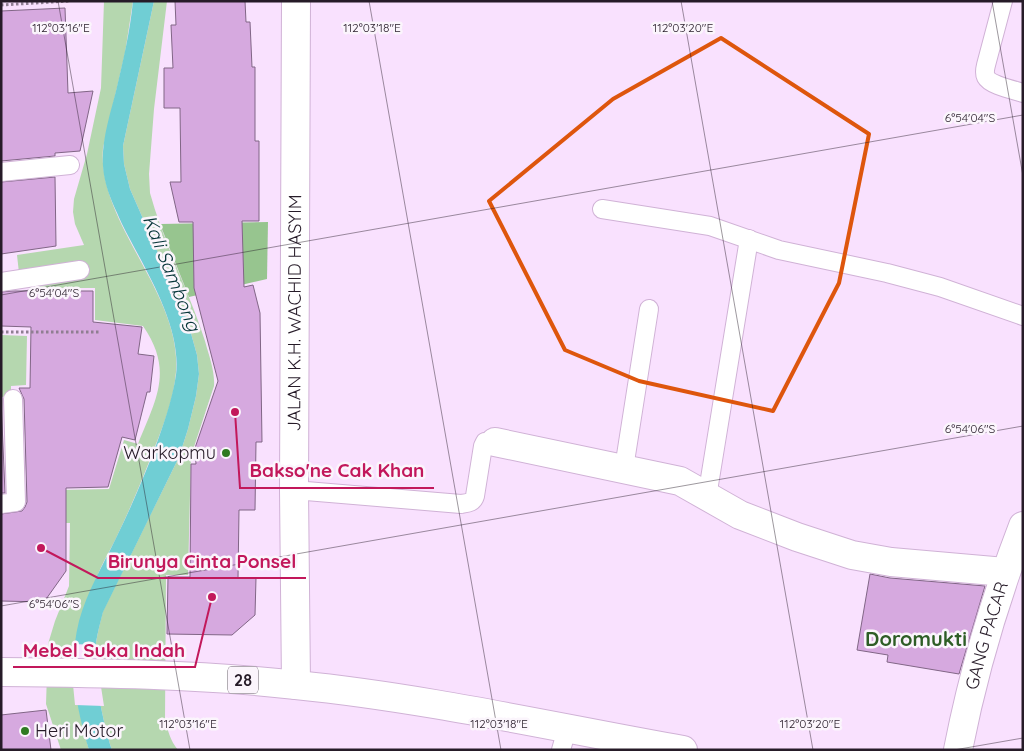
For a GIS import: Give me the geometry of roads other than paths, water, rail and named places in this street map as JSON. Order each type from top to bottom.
[{"type":"main road","name":"JALAN K.H. WACHID HASYIM","points":[[296,1],[294,490],[296,685]]},
{"type":"main road","points":[[495,442],[680,481],[740,516],[852,555],[891,562],[1012,567]]},
{"type":"main road","name":"GANG PACAR","points":[[958,750],[981,650],[1012,567],[1023,526]]},
{"type":"main road","name":"28","points":[[1,672],[190,676],[296,685],[434,704],[564,739],[683,750]]},
{"type":"lane","points":[[1003,1],[985,72],[988,79],[997,84],[1023,93]]},
{"type":"lane","points":[[1,172],[70,166]]},
{"type":"lane","points":[[602,208],[710,226],[779,250],[887,273],[940,287],[1023,316]]},
{"type":"lane","points":[[707,497],[749,239]]},
{"type":"lane","points":[[1,282],[80,270]]},
{"type":"lane","points":[[624,468],[649,309]]},
{"type":"lane","points":[[1,504],[16,502],[13,399]]},
{"type":"lane","points":[[294,490],[461,504],[468,503],[475,496],[483,446],[485,442],[495,442]]},
{"type":"place","name":"Bakso'ne Cak Khan","points":[[235,412]]},
{"type":"place","name":"Warkopmu","points":[[226,453]]},
{"type":"place","name":"Birunya Cinta Ponsel","points":[[41,548]]},
{"type":"place","name":"Mebel Suka Indah","points":[[212,597]]},
{"type":"place","name":"Heri Motor","points":[[25,731]]},
{"type":"district","name":"Doromukti","points":[[916,639]]},
{"type":"water label","name":"Kali Sambong","points":[[172,273]]}]
